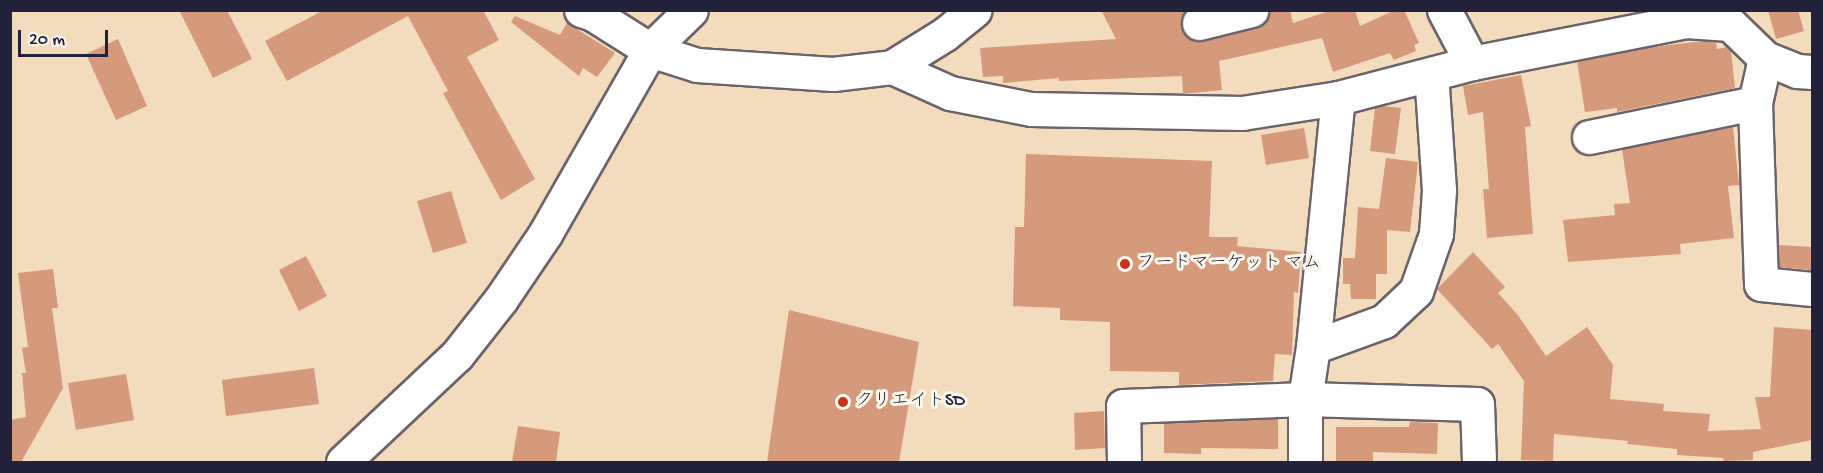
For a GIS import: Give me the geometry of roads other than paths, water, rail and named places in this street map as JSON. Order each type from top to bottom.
[{"type":"street","points":[[581,10],[593,14],[650,50],[697,65],[833,74],[892,67],[945,34],[975,10]]},
{"type":"street","points":[[343,462],[457,355],[501,299],[545,234],[650,50],[691,10]]},
{"type":"street","points":[[1199,23],[1251,10]]},
{"type":"street","points":[[1444,10],[1472,63]]},
{"type":"street","points":[[892,67],[950,93],[1032,109],[1242,113],[1338,98],[1472,63],[1687,16],[1730,24],[1765,58],[1797,71],[1812,72]]},
{"type":"street","points":[[1765,58],[1755,103],[1761,284],[1812,289]]},
{"type":"street","points":[[1313,347],[1384,321],[1416,291],[1436,234],[1439,190],[1431,74]]},
{"type":"street","points":[[1305,462],[1305,399],[1313,347],[1338,98]]},
{"type":"street","points":[[1589,137],[1755,103]]},
{"type":"street","points":[[1124,462],[1123,406],[1305,399],[1477,404],[1479,462]]},
{"type":"place","name":"フードマーケット マム","points":[[1125,264]]},
{"type":"place","name":"クリエイトSD","points":[[843,402]]}]
